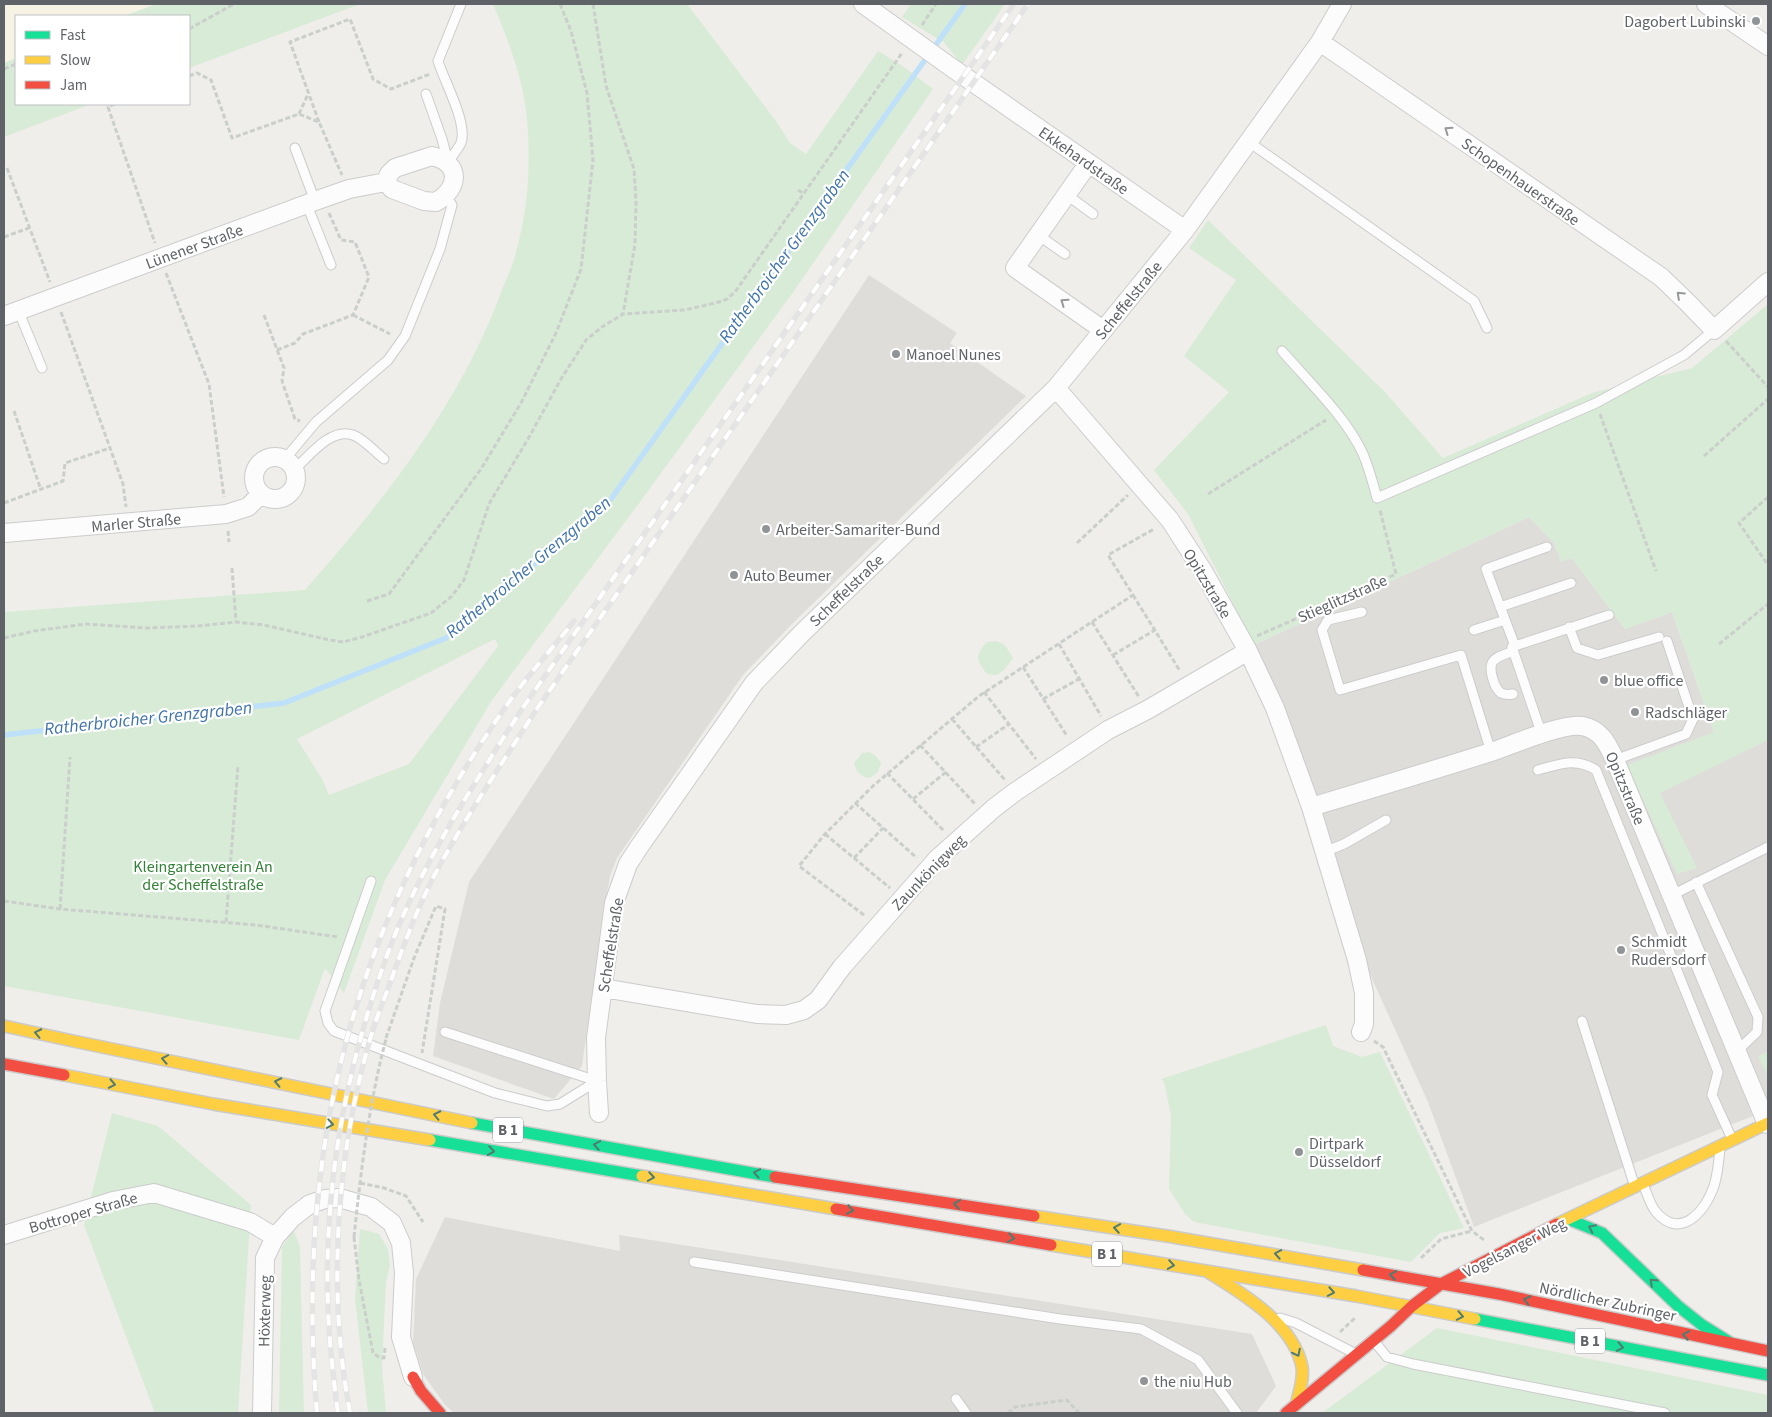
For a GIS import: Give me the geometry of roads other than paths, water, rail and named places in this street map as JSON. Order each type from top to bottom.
[{"type":"main road","name":"B 1","points":[[4,1026],[504,1129],[805,1182],[1167,1236],[1441,1284]]},
{"type":"main road","name":"B 1","points":[[4,1064],[213,1104],[1412,1306],[1768,1375]]},
{"type":"main road","name":"Vogelsanger Weg","points":[[1286,1413],[1374,1341],[1412,1306],[1441,1284],[1568,1219],[1768,1124]]},
{"type":"main road","points":[[1609,1212],[1616,1196]]},
{"type":"main road","points":[[1568,1219],[1602,1233],[1678,1306],[1702,1325],[1732,1344]]},
{"type":"main road","points":[[1608,1227],[1613,1243]]},
{"type":"main road","points":[[1205,1270],[1249,1298],[1268,1314],[1288,1337],[1299,1355],[1302,1365],[1301,1387],[1296,1405]]},
{"type":"main road","name":"Nördlicher Zubringer","points":[[1441,1284],[1499,1294],[1768,1351]]},
{"type":"main road","points":[[413,1377],[420,1391],[440,1413]]},
{"type":"street","name":"Ekkehardstraße","points":[[863,4],[1088,164],[1185,230]]},
{"type":"street","name":"Scheffelstraße","points":[[599,1113],[596,1038],[614,903],[628,864],[754,683],[802,633],[1056,388],[1185,230],[1320,42],[1342,4]]},
{"type":"street","points":[[1706,4],[1768,46]]},
{"type":"street","name":"Schopenhauerstraße","points":[[1320,42],[1661,278],[1714,330]]},
{"type":"street","points":[[428,156],[438,157],[448,162],[452,168],[454,180],[450,192],[436,202],[424,202],[392,189],[386,182],[389,174],[395,168],[428,156]]},
{"type":"street","points":[[1088,164],[1016,268],[1104,330]]},
{"type":"street","name":"Lünener Straße","points":[[11,313],[349,189],[386,182]]},
{"type":"street","points":[[1714,330],[1768,282]]},
{"type":"street","name":"Opitzstraße","points":[[1056,388],[1170,520],[1203,571],[1245,647],[1275,708],[1311,807],[1357,960],[1364,993],[1364,1024],[1361,1032]]},
{"type":"street","points":[[279,457],[290,464],[296,481],[293,489],[287,496],[275,499],[267,498],[261,494],[254,482],[253,476],[261,462],[268,458],[279,457]]},
{"type":"street","name":"Marler Straße","points":[[4,533],[226,514],[248,507],[261,494]]},
{"type":"street","name":"Zaunkönigweg","points":[[603,988],[757,1014],[786,1015],[804,1010],[818,1000],[842,967],[937,859],[985,816],[1015,792],[1113,726],[1147,710],[1245,647]]},
{"type":"street","name":"Opitzstraße","points":[[1311,807],[1571,726],[1590,728],[1604,739],[1615,760],[1736,1052],[1768,1124]]},
{"type":"street","name":"Bottroper Straße","points":[[4,1235],[113,1200],[154,1193],[250,1222],[275,1237]]},
{"type":"street","name":"Höxterweg","points":[[262,1413],[265,1258],[275,1237],[293,1217],[310,1204],[325,1199],[339,1198],[371,1207],[392,1223],[401,1243],[404,1273],[402,1337],[413,1377]]},
{"type":"lane","points":[[448,162],[461,143],[460,111],[438,61],[461,4]]},
{"type":"lane","points":[[426,94],[448,162]]},
{"type":"lane","points":[[1249,142],[1474,301],[1487,328]]},
{"type":"lane","points":[[295,148],[315,201],[331,265]]},
{"type":"lane","points":[[1067,195],[1093,214]]},
{"type":"lane","points":[[290,464],[311,428],[388,360],[402,340],[421,300],[440,249],[452,205],[446,196]]},
{"type":"lane","points":[[1038,235],[1065,254]]},
{"type":"lane","points":[[11,313],[42,368]]},
{"type":"lane","points":[[1282,351],[1336,413],[1354,437],[1362,453],[1377,498],[1596,403],[1684,355],[1714,330]]},
{"type":"lane","points":[[290,464],[327,440],[345,434],[354,436],[384,459]]},
{"type":"lane","points":[[1542,735],[1505,620],[1486,569],[1548,548]]},
{"type":"lane","points":[[1500,607],[1571,583]]},
{"type":"lane","points":[[1362,612],[1328,620],[1322,630],[1340,690],[1461,655],[1491,752]]},
{"type":"lane","points":[[1512,694],[1507,695],[1497,689],[1492,671],[1492,663],[1496,658],[1569,627],[1609,615]]},
{"type":"lane","points":[[1474,630],[1505,620]]},
{"type":"lane","points":[[1569,627],[1577,648],[1598,655],[1663,639],[1693,719],[1686,734],[1615,760]]},
{"type":"lane","points":[[1538,770],[1572,762],[1587,764],[1596,770],[1718,1072],[1712,1095],[1733,1141]]},
{"type":"lane","points":[[1324,852],[1344,844],[1386,820]]},
{"type":"lane","points":[[1672,895],[1768,847]]},
{"type":"lane","points":[[371,881],[326,1011],[328,1023],[334,1031],[495,1093],[547,1106],[560,1104],[597,1081]]},
{"type":"lane","points":[[1696,882],[1758,1017],[1757,1032],[1736,1052]]},
{"type":"lane","points":[[1582,1021],[1639,1185],[1655,1211],[1664,1220],[1674,1224],[1690,1221],[1702,1210],[1713,1188],[1719,1169],[1720,1147]]},
{"type":"lane","points":[[445,1032],[597,1081]]},
{"type":"lane","points":[[694,1262],[1060,1319],[1141,1329],[1198,1360],[1237,1413]]},
{"type":"lane","points":[[1268,1314],[1296,1323],[1357,1355]]},
{"type":"lane","points":[[1374,1341],[1387,1357],[1413,1364],[1665,1413]]},
{"type":"lane","points":[[956,1399],[966,1413]]},
{"type":"waterway","name":"Ratherbroicher Grenzgraben","points":[[4,735],[284,703],[446,638],[611,499],[965,4]]},
{"type":"railway","points":[[338,1413],[331,1353],[328,1302],[328,1250],[337,1148],[346,1098],[372,999],[389,950],[416,887],[449,826],[522,709],[1014,4]]},
{"type":"railway","points":[[350,1413],[343,1367],[337,1272],[343,1175],[350,1128],[359,1081],[373,1030],[415,917],[433,878],[470,813],[536,710],[1028,4]]},
{"type":"railway","points":[[317,1413],[314,1370],[313,1282],[318,1195],[331,1109],[340,1066],[368,971],[406,878],[453,789],[479,746],[515,694],[574,621]]},
{"type":"place","name":"Dagobert Lubinski","points":[[1756,21]]},
{"type":"place","name":"Manoel Nunes","points":[[896,354]]},
{"type":"place","name":"Arbeiter-Samariter-Bund","points":[[766,529]]},
{"type":"place","name":"Auto Beumer","points":[[734,575]]},
{"type":"place","name":"blue office","points":[[1604,680]]},
{"type":"place","name":"Radschläger","points":[[1635,712]]},
{"type":"place","name":"Schmidt Rudersdorf","points":[[1621,950]]},
{"type":"place","name":"Dirtpark Düsseldorf","points":[[1299,1152]]},
{"type":"place","name":"the niu Hub","points":[[1144,1381]]},
{"type":"park label","name":"Kleingartenverein An der Scheffelstraße","points":[[203,875]]}]
